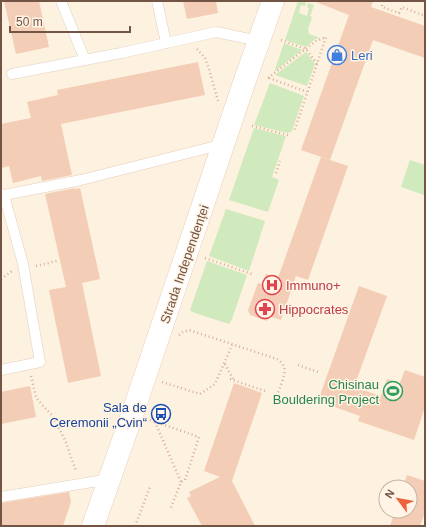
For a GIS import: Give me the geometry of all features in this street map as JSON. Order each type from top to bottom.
[{"type":"main road","name":"Strada Independenței","points":[[93,526],[167,314],[273,1]]},
{"type":"lane","points":[[61,1],[84,60]]},
{"type":"lane","points":[[157,1],[166,43]]},
{"type":"lane","points":[[12,74],[216,32],[259,41]]},
{"type":"lane","points":[[1,370],[40,362],[24,269],[3,194],[82,180],[224,144]]},
{"type":"lane","points":[[1,498],[110,478]]},
{"type":"path","points":[[382,1],[382,7],[400,13],[402,8],[425,16]]},
{"type":"path","points":[[188,38],[205,58],[210,69],[219,104]]},
{"type":"path","points":[[294,132],[308,92],[326,38],[316,41],[268,78],[308,92]]},
{"type":"path","points":[[281,40],[306,49],[317,64]]},
{"type":"path","points":[[252,126],[288,135]]},
{"type":"path","points":[[276,173],[280,161]]},
{"type":"path","points":[[205,258],[252,274]]},
{"type":"path","points":[[24,269],[57,261]]},
{"type":"path","points":[[319,308],[337,315]]},
{"type":"path","points":[[178,335],[189,330],[277,359],[282,363],[284,374],[274,402]]},
{"type":"path","points":[[162,382],[200,394],[216,384],[232,345]]},
{"type":"path","points":[[28,364],[36,397],[52,415],[65,440],[70,452],[78,484]]},
{"type":"path","points":[[225,364],[231,379],[265,391]]},
{"type":"path","points":[[298,365],[318,372]]},
{"type":"path","points":[[149,420],[199,437],[185,480],[181,482],[170,510]]},
{"type":"path","points":[[155,422],[181,482]]},
{"type":"path","points":[[135,526],[150,487]]},
{"type":"green space","points":[[298,1],[306,2],[305,6],[301,5],[299,13],[307,16],[309,8],[307,7],[308,3],[314,5],[310,16],[312,17],[308,29],[309,34],[320,38],[315,39],[306,47],[285,40]]},
{"type":"green space","points":[[284,43],[302,50],[274,72]]},
{"type":"green space","points":[[306,52],[315,64],[307,86],[275,75]]},
{"type":"green space","points":[[270,83],[304,96],[292,131],[288,133],[254,125]]},
{"type":"green space","points":[[254,128],[286,136],[272,177],[279,180],[268,212],[229,200]]},
{"type":"green space","points":[[410,160],[425,165],[424,195],[401,187]]},
{"type":"green space","points":[[226,209],[265,221],[249,271],[209,256]]},
{"type":"green space","points":[[207,261],[247,275],[229,324],[190,310]]},
{"type":"building","points":[[4,1],[39,1],[49,47],[16,54]]},
{"type":"building","points":[[183,1],[216,1],[218,13],[187,19]]},
{"type":"building","points":[[316,1],[373,1],[371,7],[425,26],[425,58],[373,40],[330,160],[301,150],[349,15]]},
{"type":"building","points":[[198,62],[205,95],[61,124],[72,175],[42,181],[41,176],[13,183],[9,166],[1,168],[1,124],[31,118],[27,102],[58,95],[57,90]]},
{"type":"building","points":[[321,157],[348,166],[308,280],[296,276],[281,320],[268,316],[267,321],[250,315],[248,310],[258,283],[262,284],[266,274],[278,278]]},
{"type":"building","points":[[80,188],[100,279],[82,283],[101,376],[68,383],[49,290],[66,287],[45,194]]},
{"type":"building","points":[[359,286],[387,296],[354,387],[381,396],[387,379],[400,383],[405,370],[425,377],[425,407],[414,440],[358,421],[360,416],[318,401]]},
{"type":"building","points":[[234,383],[262,393],[232,481],[255,526],[202,526],[187,498],[191,496],[189,492],[220,477],[204,471]]},
{"type":"building","points":[[30,386],[36,417],[1,424],[1,392]]},
{"type":"building","points":[[407,475],[425,481],[425,512],[420,526],[390,526],[392,519],[418,519],[418,479],[406,479]]},
{"type":"building","points":[[69,492],[71,502],[63,526],[1,526],[1,503]]},
{"type":"place","name":"Leri","points":[[337,55]]},
{"type":"place","name":"Immuno+","points":[[272,285]]},
{"type":"place","name":"Hippocrates","points":[[265,309]]},
{"type":"place","name":"Chisinau Bouldering Project","points":[[393,391]]},
{"type":"place","name":"Sala de Ceremonii „Cvin“","points":[[161,414]]}]
